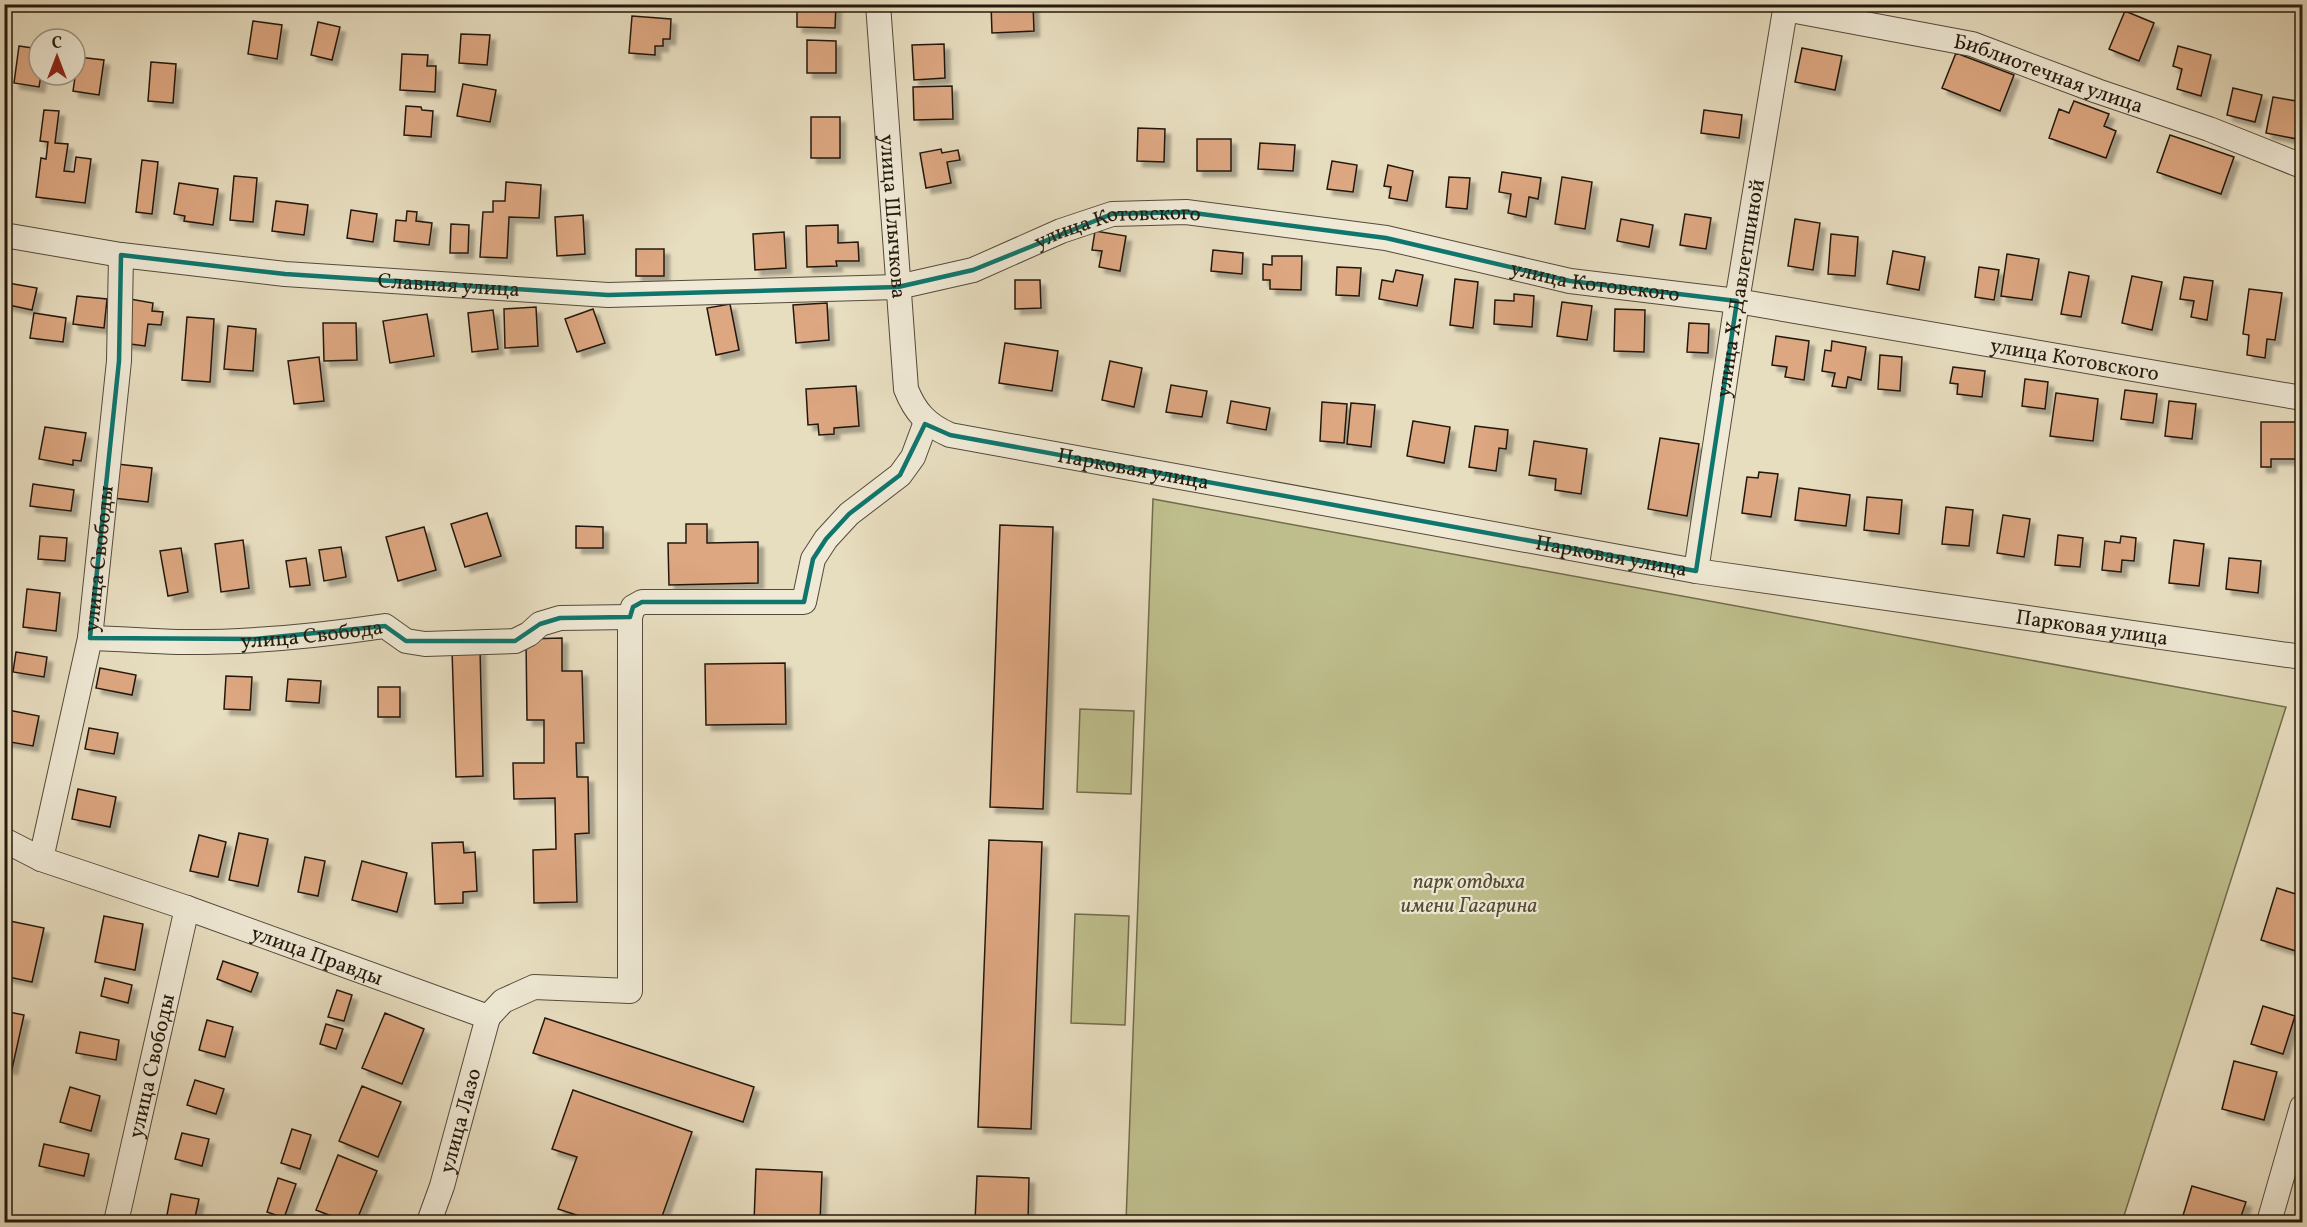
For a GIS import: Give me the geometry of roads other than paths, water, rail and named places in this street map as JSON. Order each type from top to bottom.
[{"type":"street","name":"улица Шлычкова","points":[[878,4],[906,389],[911,403],[926,422]]},
{"type":"street","name":"Библиотечная улица","points":[[1786,7],[1972,44],[2097,91],[2210,129],[2302,166]]},
{"type":"street","name":"улица Х. Давлетшиной","points":[[1696,571],[1737,301],[1786,7]]},
{"type":"street","name":"улица Котовского","points":[[898,287],[973,270],[1061,231],[1112,214],[1186,212],[1386,238],[1570,281],[1737,301],[2302,398]]},
{"type":"street","name":"Славная улица","points":[[4,235],[121,255],[285,274],[608,295],[898,287]]},
{"type":"street","name":"улица Свободы","points":[[41,859],[90,638],[119,361],[121,255]]},
{"type":"street","name":"Парковая улица","points":[[926,422],[950,435],[1696,571],[2302,657]]},
{"type":"street","points":[[488,1017],[503,1001],[534,987],[630,991],[630,617],[633,607],[642,602],[804,602],[813,558],[849,514],[900,475],[913,457],[926,422]]},
{"type":"street","name":"улица Свобода","points":[[90,638],[180,642],[244,640],[303,636],[385,626],[406,641],[416,643],[515,641],[529,634],[540,624],[560,618],[630,617]]},
{"type":"street","name":"улица Правды","points":[[4,840],[41,859],[187,908],[488,1017]]},
{"type":"street","name":"улица Свободы","points":[[116,1222],[187,908]]},
{"type":"street","name":"улица Лазо","points":[[429,1222],[442,1186],[488,1017]]},
{"type":"street","points":[[2268,1222],[2302,1107]]},
{"type":"park label","name":"парк отдыха имени Гагарина","points":[[1469,893]]}]
